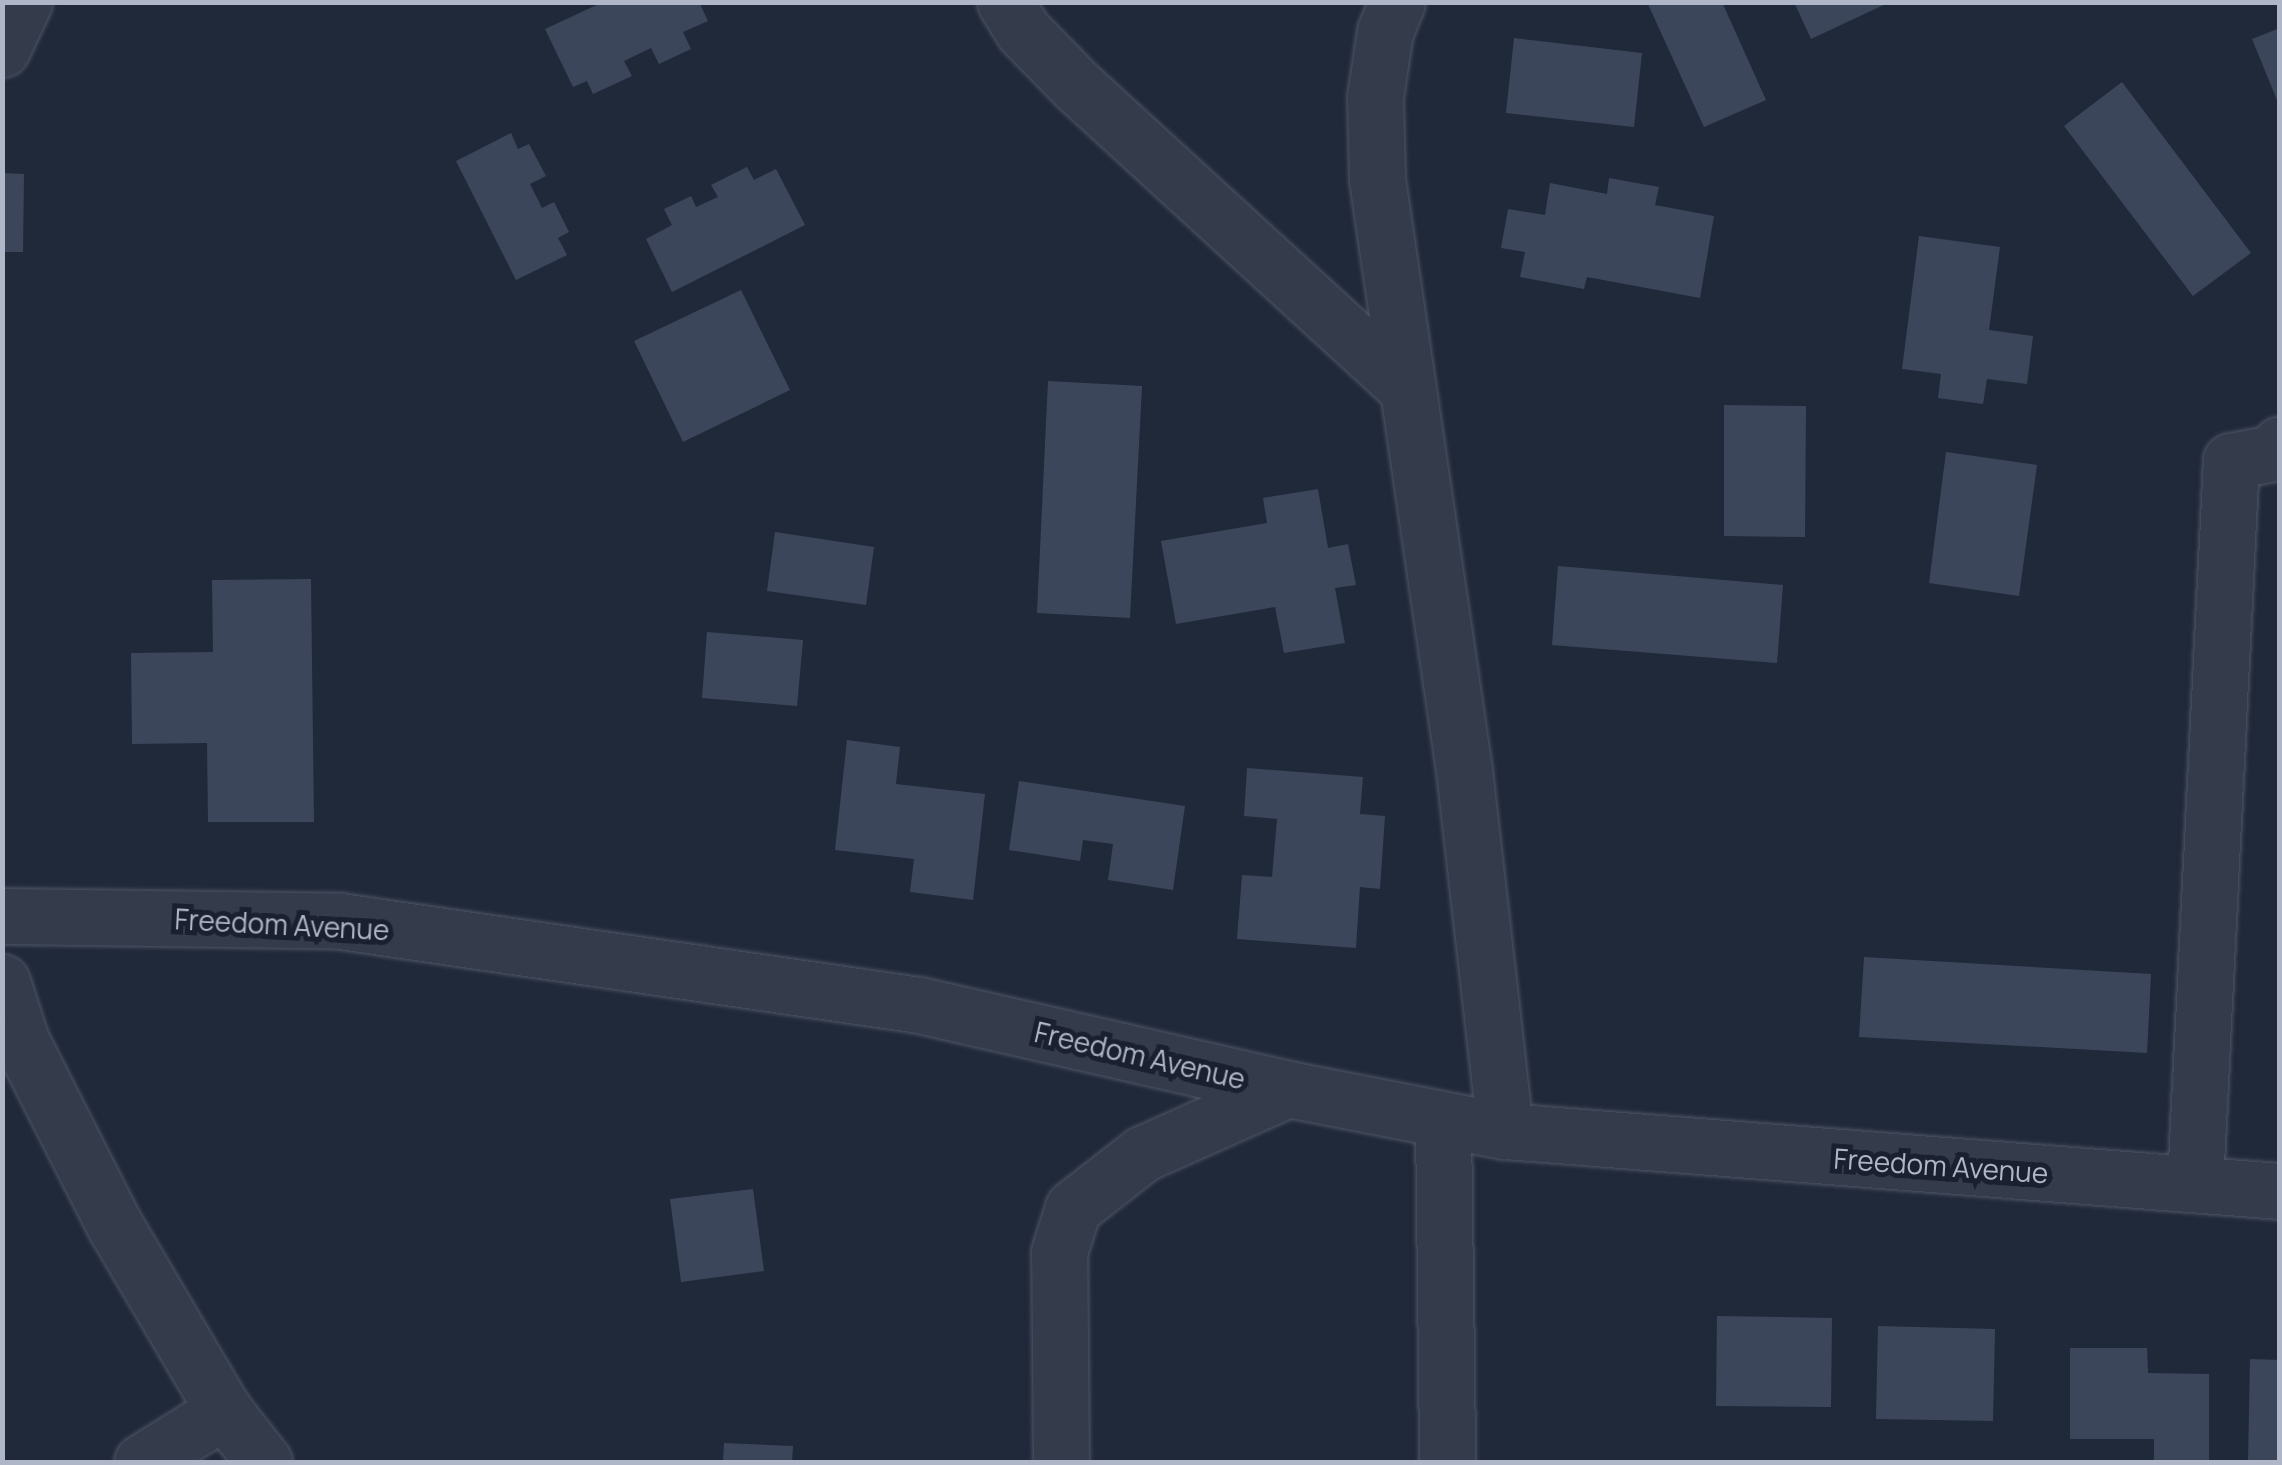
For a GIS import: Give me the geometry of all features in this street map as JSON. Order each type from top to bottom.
[{"type":"street","points":[[2,49],[24,2]]},
{"type":"street","points":[[1004,2],[1023,32],[1077,86],[1407,388]]},
{"type":"street","points":[[1397,2],[1385,31],[1374,98],[1377,178],[1464,770],[1505,1130]]},
{"type":"street","points":[[2195,1183],[2231,462],[2273,453],[2280,444]]},
{"type":"street","name":"Freedom Avenue","points":[[2,916],[340,921],[919,1004],[1288,1089],[1505,1130],[2280,1190]]},
{"type":"street","points":[[2,982],[20,1041],[115,1226],[224,1410],[264,1462]]},
{"type":"street","points":[[1061,1462],[1059,1252],[1073,1208],[1142,1154],[1288,1089]]},
{"type":"street","points":[[1443,1121],[1447,1462]]},
{"type":"street","points":[[142,1462],[224,1410]]},
{"type":"building","points":[[603,2],[699,2],[708,21],[683,32],[691,49],[659,64],[651,48],[624,61],[632,76],[593,94],[587,81],[573,87],[545,29]]},
{"type":"building","points":[[1647,2],[1722,2],[1766,100],[1704,127]]},
{"type":"building","points":[[1794,2],[1890,2],[1811,39]]},
{"type":"building","points":[[2280,28],[2280,105],[2279,105],[2252,39]]},
{"type":"building","points":[[1514,38],[1642,53],[1634,127],[1506,113]]},
{"type":"building","points":[[2122,82],[2251,253],[2193,296],[2064,126]]},
{"type":"building","points":[[511,133],[518,149],[529,144],[546,176],[530,184],[542,208],[554,202],[569,232],[558,238],[567,255],[516,280],[456,161]]},
{"type":"building","points":[[747,167],[754,180],[776,169],[805,225],[672,292],[646,239],[672,225],[664,209],[691,196],[696,207],[718,197],[711,185]]},
{"type":"building","points":[[2,173],[24,174],[23,252],[2,252]]},
{"type":"building","points":[[1609,178],[1659,187],[1655,205],[1714,216],[1700,298],[1587,277],[1584,289],[1520,277],[1525,252],[1501,248],[1508,209],[1545,215],[1550,183],[1607,194]]},
{"type":"building","points":[[1919,236],[2000,247],[1989,330],[2033,336],[2027,384],[1987,379],[1983,404],[1938,398],[1941,374],[1902,369]]},
{"type":"building","points":[[741,290],[790,390],[683,442],[634,341]]},
{"type":"building","points":[[1048,381],[1142,386],[1130,618],[1037,613]]},
{"type":"building","points":[[1724,405],[1806,406],[1805,537],[1724,536]]},
{"type":"building","points":[[1946,452],[2037,465],[2019,596],[1929,583]]},
{"type":"building","points":[[1318,489],[1328,548],[1348,544],[1356,585],[1335,588],[1345,643],[1284,653],[1275,607],[1176,624],[1161,541],[1267,523],[1263,498]]},
{"type":"building","points":[[775,532],[874,547],[866,605],[767,591]]},
{"type":"building","points":[[1558,566],[1783,585],[1777,663],[1552,645]]},
{"type":"building","points":[[311,579],[314,822],[208,822],[207,743],[132,744],[131,653],[213,652],[212,580]]},
{"type":"building","points":[[707,632],[803,640],[797,706],[702,698]]},
{"type":"building","points":[[847,740],[900,747],[896,784],[985,794],[973,900],[910,892],[914,859],[835,850]]},
{"type":"building","points":[[1247,768],[1363,777],[1360,814],[1385,816],[1380,889],[1360,887],[1356,948],[1237,939],[1242,875],[1272,877],[1277,819],[1244,816]]},
{"type":"building","points":[[1019,781],[1185,806],[1173,890],[1108,880],[1113,844],[1083,840],[1080,861],[1009,850]]},
{"type":"building","points":[[1864,957],[2151,974],[2147,1053],[1859,1037]]},
{"type":"building","points":[[753,1189],[764,1271],[681,1282],[670,1199]]},
{"type":"building","points":[[1717,1316],[1832,1318],[1831,1407],[1716,1406]]},
{"type":"building","points":[[1878,1326],[1995,1329],[1993,1421],[1876,1419]]},
{"type":"building","points":[[2070,1348],[2147,1348],[2148,1373],[2209,1374],[2209,1462],[2154,1462],[2154,1439],[2070,1439]]},
{"type":"building","points":[[2250,1359],[2280,1360],[2280,1462],[2248,1462]]},
{"type":"building","points":[[724,1443],[793,1446],[792,1462],[723,1462]]}]
